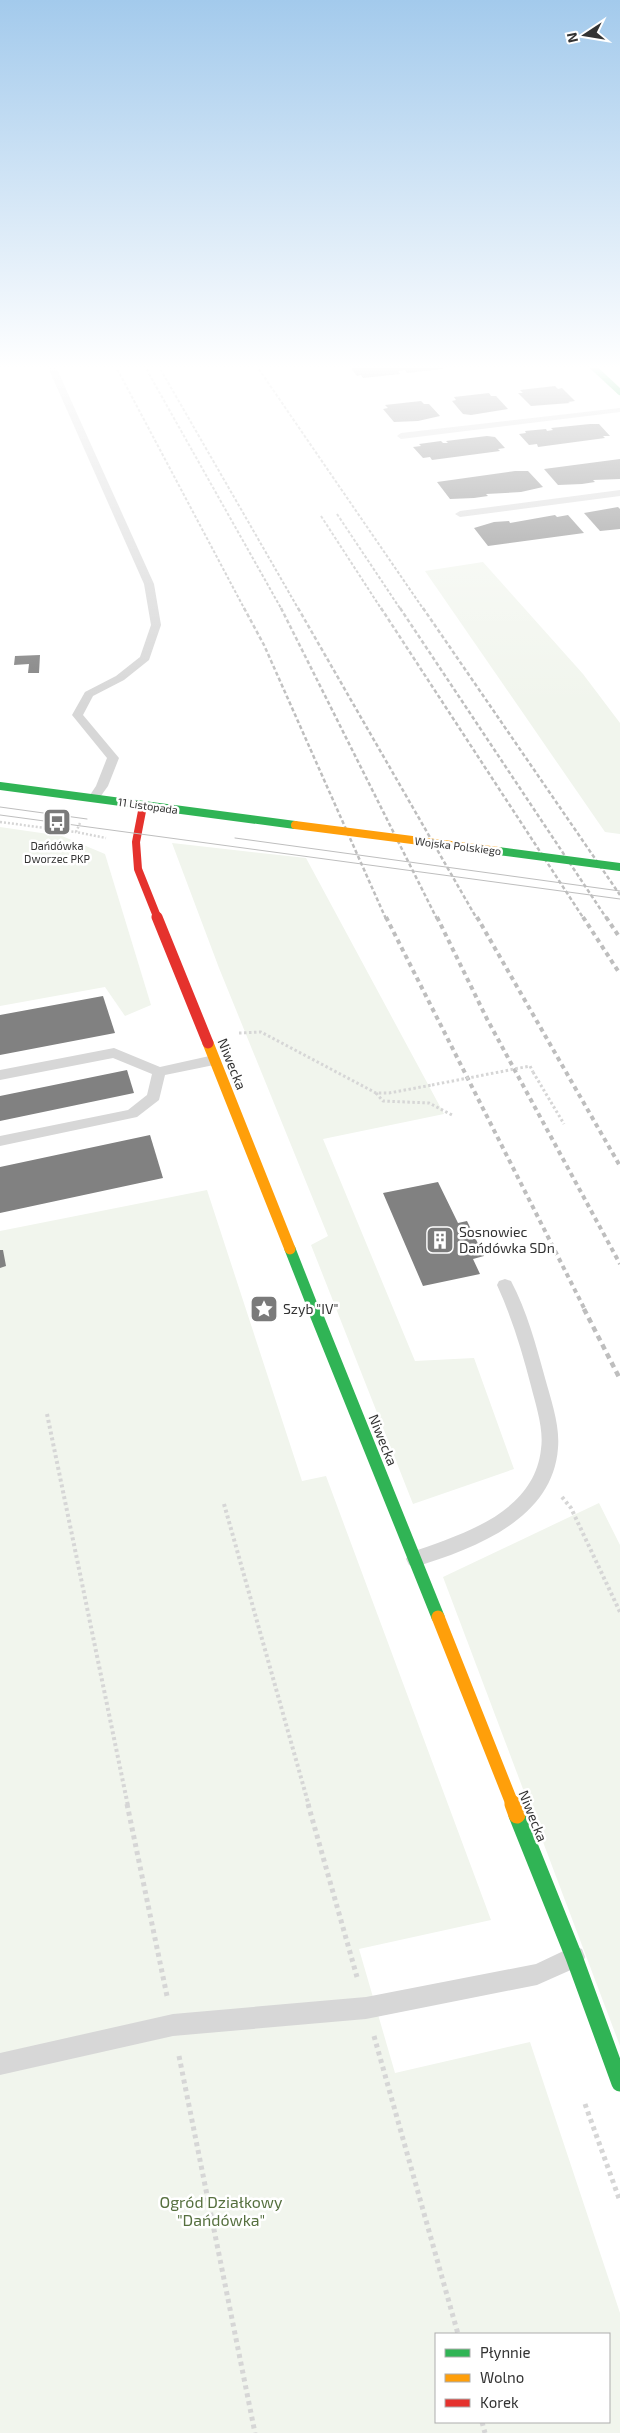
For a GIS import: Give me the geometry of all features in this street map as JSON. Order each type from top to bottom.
[{"type":"street","name":"11 Listopada","points":[[0,786],[295,825]]},
{"type":"street","name":"Niwecka","points":[[143,806],[136,842],[138,869],[574,1957],[620,2083]]},
{"type":"street","name":"Wojska Polskiego","points":[[295,825],[620,868]]},
{"type":"lane","points":[[94,798],[102,786],[113,758],[77,715],[90,694],[120,678],[145,658],[156,625],[149,584],[102,479]]},
{"type":"lane","points":[[460,514],[620,493]]},
{"type":"lane","points":[[0,1075],[114,1053],[159,1072],[214,1060]]},
{"type":"lane","points":[[0,1141],[132,1114],[154,1097],[159,1072]]},
{"type":"lane","points":[[415,1559],[454,1548],[500,1522],[526,1503],[544,1476],[550,1448],[544,1405],[525,1334],[505,1285]]},
{"type":"lane","points":[[0,2064],[173,2025],[366,2008],[537,1974],[574,1957]]},
{"type":"path","points":[[0,822],[76,832]]},
{"type":"path","points":[[239,1033],[261,1032],[376,1093],[383,1101],[429,1103],[452,1116]]},
{"type":"path","points":[[376,1093],[389,1093],[530,1066],[564,1124]]},
{"type":"path","points":[[47,1414],[255,2433]]},
{"type":"path","points":[[544,1476],[571,1508],[620,1612]]},
{"type":"path","points":[[224,1504],[458,2333]]},
{"type":"green space","points":[[483,562],[583,674],[620,723],[620,834],[605,832],[425,571]]},
{"type":"green space","points":[[0,827],[62,836],[105,854],[151,1005],[125,1016],[105,987],[0,1006]]},
{"type":"green space","points":[[172,843],[306,858],[444,1114],[323,1139],[415,1361],[474,1358],[514,1469],[413,1504],[311,1245],[328,1236],[219,968]]},
{"type":"green space","name":"Ogród Działkowy \"Dańdówka\"","points":[[207,1190],[302,1481],[326,1476],[491,1920],[359,1949],[395,2073],[530,2042],[620,2313],[620,2433],[0,2433],[0,1231]]},
{"type":"green space","points":[[599,1503],[620,1545],[620,2046],[443,1577]]},
{"type":"building","points":[[462,479],[535,479],[543,487],[521,492],[450,499],[437,482]]},
{"type":"building","points":[[552,479],[620,479],[593,480],[595,482],[582,484],[558,485]]},
{"type":"building","points":[[618,507],[620,509],[620,529],[600,531],[584,513]]},
{"type":"building","points":[[555,515],[557,517],[568,515],[584,533],[488,546],[474,528],[494,522],[509,521],[510,523]]},
{"type":"building","points":[[40,655],[39,673],[28,673],[29,664],[14,665],[15,656]]},
{"type":"building","points":[[103,996],[115,1033],[0,1055],[0,1015]]},
{"type":"building","points":[[127,1070],[134,1093],[0,1121],[0,1096]]},
{"type":"building","points":[[150,1135],[163,1178],[0,1213],[0,1167]]},
{"type":"building","name":"Sosnowiec Dańdówka SDn","points":[[438,1182],[458,1223],[467,1221],[484,1256],[473,1259],[480,1274],[423,1286],[383,1193]]},
{"type":"building","points":[[0,1250],[3,1250],[6,1266],[0,1268]]},
{"type":"tram line","points":[[0,807],[87,819]]},
{"type":"tram line","points":[[0,815],[620,899]]},
{"type":"tram line","points":[[235,838],[620,891]]},
{"type":"railway","points":[[175,479],[245,610]]},
{"type":"railway","points":[[208,479],[282,610]]},
{"type":"railway","points":[[223,479],[299,610]]},
{"type":"railway","points":[[334,479],[424,610]]},
{"type":"railway","points":[[337,514],[401,610]]},
{"type":"railway","points":[[321,516],[382,610]]},
{"type":"railway","points":[[244,608],[264,645],[386,919]]},
{"type":"railway","points":[[281,608],[437,919]]},
{"type":"railway","points":[[298,608],[477,919]]},
{"type":"railway","points":[[381,608],[584,919]]},
{"type":"railway","points":[[400,608],[607,919]]},
{"type":"railway","points":[[423,608],[620,895]]},
{"type":"railway","points":[[386,917],[585,1310]]},
{"type":"railway","points":[[437,917],[487,1019],[620,1264]]},
{"type":"railway","points":[[477,917],[620,1166]]},
{"type":"railway","points":[[583,917],[620,974]]},
{"type":"railway","points":[[606,917],[620,938]]},
{"type":"railway","points":[[584,1309],[620,1379]]},
{"type":"traffic: fast","points":[[0,786],[295,825]]},
{"type":"traffic: fast","points":[[498,851],[620,867]]},
{"type":"traffic: fast","points":[[290,1249],[438,1617]]},
{"type":"traffic: fast","points":[[517,1815],[574,1957],[620,2083]]},
{"type":"traffic: slow","points":[[295,825],[498,851]]},
{"type":"traffic: slow","points":[[208,1043],[290,1249]]},
{"type":"traffic: slow","points":[[438,1617],[517,1815]]},
{"type":"traffic: jam","points":[[143,806],[136,842],[138,869],[208,1043]]},
{"type":"place","name":"Dańdówka Dworzec PKP","points":[[57,822]]},
{"type":"place","name":"Sosnowiec Dańdówka SDn","points":[[440,1240]]},
{"type":"place","name":"Szyb \"IV\"","points":[[264,1309]]}]
